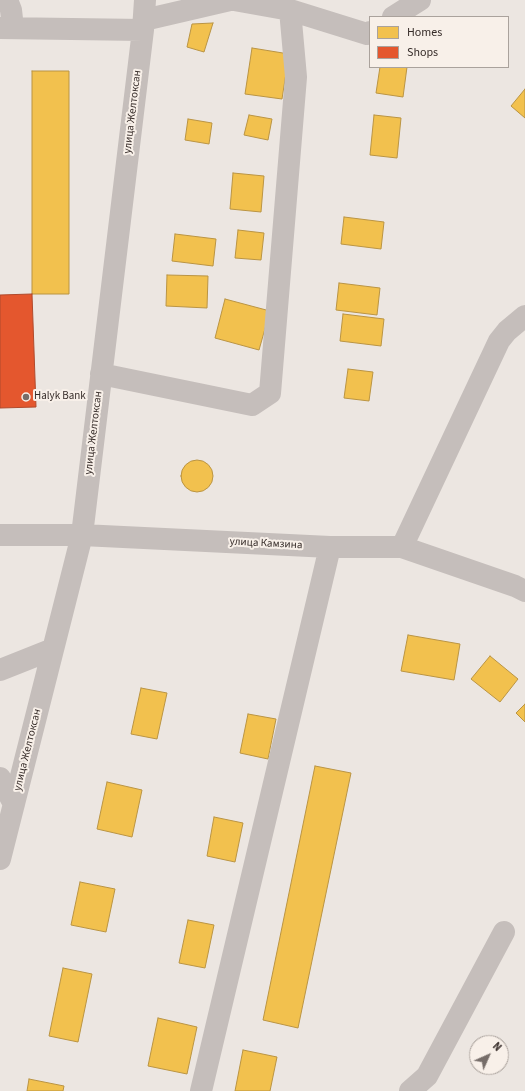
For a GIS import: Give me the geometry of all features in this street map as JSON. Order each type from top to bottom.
[{"type":"street","points":[[8,0],[11,10],[7,28],[144,17],[230,0]]},
{"type":"street","points":[[234,0],[290,10],[367,34],[369,33]]},
{"type":"street","points":[[395,16],[420,0]]},
{"type":"street","points":[[101,374],[252,405],[270,393],[296,77],[290,10]]},
{"type":"street","name":"улица Желтоксан","points":[[0,859],[82,535],[144,17]]},
{"type":"street","points":[[402,547],[499,341],[507,331],[525,316]]},
{"type":"street","name":"улица Камзина","points":[[0,535],[82,535],[330,547],[402,547],[522,585]]},
{"type":"street","points":[[201,1091],[330,547]]},
{"type":"street","points":[[0,670],[53,649]]},
{"type":"street","points":[[0,778],[14,804]]},
{"type":"street","points":[[410,1091],[427,1076],[504,932]]},
{"type":"building: Homes","points":[[213,23],[204,52],[187,47],[192,24]]},
{"type":"building: Homes","points":[[252,48],[289,54],[282,99],[245,94]]},
{"type":"building: Homes","points":[[380,68],[407,68],[403,97],[376,93]]},
{"type":"building: Homes","points":[[32,71],[69,71],[69,294],[32,294]]},
{"type":"building: Homes","points":[[525,89],[525,118],[511,106]]},
{"type":"building: Homes","points":[[249,115],[272,119],[268,140],[244,135]]},
{"type":"building: Homes","points":[[374,115],[401,118],[397,158],[370,155]]},
{"type":"building: Homes","points":[[188,119],[212,123],[209,144],[185,140]]},
{"type":"building: Homes","points":[[233,173],[264,176],[261,212],[230,209]]},
{"type":"building: Homes","points":[[344,217],[384,222],[381,249],[341,244]]},
{"type":"building: Homes","points":[[238,230],[264,233],[261,260],[235,258]]},
{"type":"building: Homes","points":[[175,234],[216,239],[213,266],[172,261]]},
{"type":"building: Homes","points":[[167,275],[208,276],[207,308],[166,306]]},
{"type":"building: Homes","points":[[339,283],[380,288],[377,315],[336,310]]},
{"type":"building: Homes","points":[[225,299],[270,311],[259,350],[215,338]]},
{"type":"building: Homes","points":[[343,314],[384,319],[381,346],[340,341]]},
{"type":"building: Homes","points":[[348,369],[373,372],[369,401],[344,398]]},
{"type":"building: Homes","points":[[197,460],[203,461],[210,467],[213,476],[212,482],[206,489],[197,492],[191,491],[184,485],[181,476],[182,470],[188,463]]},
{"type":"building: Homes","points":[[408,635],[460,644],[454,680],[401,671]]},
{"type":"building: Homes","points":[[490,656],[518,679],[500,702],[471,679]]},
{"type":"building: Homes","points":[[141,688],[167,693],[157,739],[131,734]]},
{"type":"building: Homes","points":[[525,704],[525,722],[516,713]]},
{"type":"building: Homes","points":[[248,714],[276,719],[268,759],[240,753]]},
{"type":"building: Homes","points":[[315,766],[351,773],[298,1028],[263,1020]]},
{"type":"building: Homes","points":[[107,782],[142,790],[132,837],[97,829]]},
{"type":"building: Homes","points":[[214,817],[243,823],[235,862],[207,856]]},
{"type":"building: Homes","points":[[80,882],[115,889],[106,932],[71,925]]},
{"type":"building: Homes","points":[[188,920],[214,925],[205,968],[179,963]]},
{"type":"building: Homes","points":[[63,968],[92,974],[78,1042],[49,1036]]},
{"type":"building: Homes","points":[[158,1018],[197,1027],[187,1074],[148,1066]]},
{"type":"building: Homes","points":[[243,1050],[277,1057],[270,1091],[235,1091]]},
{"type":"building: Homes","points":[[29,1079],[64,1086],[63,1091],[27,1091]]},
{"type":"building: Shops","points":[[32,294],[36,407],[0,408],[0,295]]},
{"type":"place","name":"Halyk Bank","points":[[26,397]]}]
